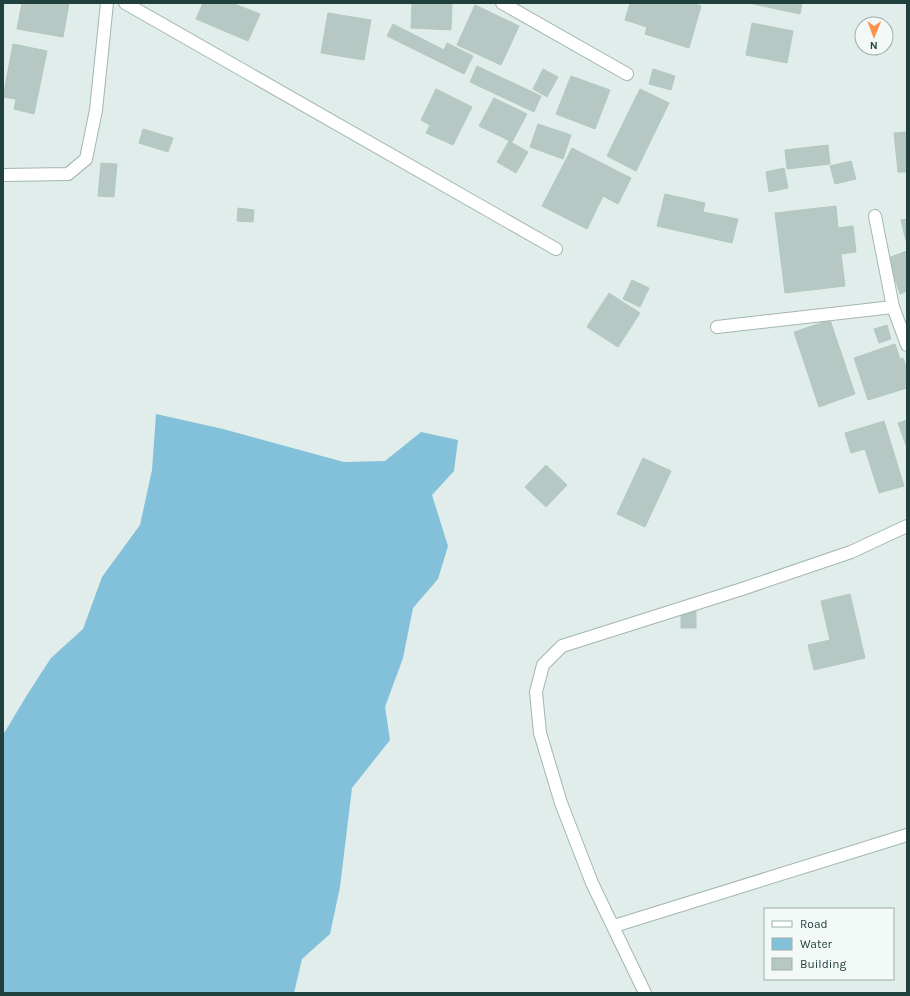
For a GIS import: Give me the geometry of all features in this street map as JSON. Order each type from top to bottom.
[{"type":"street","points":[[3,175],[68,174],[86,159],[96,110],[107,3]]},
{"type":"street","points":[[125,3],[556,249]]},
{"type":"street","points":[[502,3],[627,74]]},
{"type":"street","points":[[874,216],[893,307],[907,345]]},
{"type":"street","points":[[717,327],[893,307]]},
{"type":"street","points":[[645,993],[592,883],[561,803],[540,733],[536,692],[543,664],[562,646],[742,589],[851,552],[907,526]]},
{"type":"street","points":[[614,926],[907,835]]},
{"type":"water","points":[[156,414],[223,429],[344,462],[385,461],[421,432],[458,440],[454,471],[432,495],[448,546],[438,579],[413,608],[403,658],[385,707],[390,740],[352,788],[340,887],[330,934],[302,959],[294,993],[3,993],[3,735],[51,658],[83,629],[102,577],[140,525],[152,470]]},
{"type":"building","points":[[22,3],[69,3],[63,37],[17,29]]},
{"type":"building","points":[[203,3],[232,3],[260,14],[248,41],[196,19]]},
{"type":"building","points":[[412,3],[452,3],[451,30],[411,28]]},
{"type":"building","points":[[630,3],[692,3],[701,6],[689,48],[645,34],[647,27],[625,20]]},
{"type":"building","points":[[753,3],[802,3],[800,14]]},
{"type":"building","points":[[475,5],[519,26],[501,65],[457,45]]},
{"type":"building","points":[[328,13],[371,20],[364,60],[321,53]]},
{"type":"building","points":[[752,23],[793,31],[787,63],[746,55]]},
{"type":"building","points":[[393,24],[444,50],[447,43],[473,56],[464,74],[387,36]]},
{"type":"building","points":[[13,44],[47,51],[34,114],[14,109],[16,99],[3,97]]},
{"type":"building","points":[[477,66],[541,96],[534,112],[470,82]]},
{"type":"building","points":[[543,69],[558,77],[547,97],[533,89]]},
{"type":"building","points":[[653,69],[675,76],[671,90],[649,84]]},
{"type":"building","points":[[571,76],[610,90],[595,129],[556,114]]},
{"type":"building","points":[[436,89],[472,107],[453,145],[426,133],[430,125],[421,120]]},
{"type":"building","points":[[640,89],[669,103],[636,171],[607,156]]},
{"type":"building","points":[[494,98],[527,114],[512,142],[479,126]]},
{"type":"building","points":[[538,124],[571,135],[563,159],[530,147]]},
{"type":"building","points":[[143,129],[173,138],[168,152],[139,143]]},
{"type":"building","points":[[907,132],[907,172],[898,172],[894,133]]},
{"type":"building","points":[[509,141],[528,152],[516,173],[497,162]]},
{"type":"building","points":[[828,145],[830,164],[787,169],[785,150]]},
{"type":"building","points":[[572,148],[631,178],[618,204],[603,196],[587,229],[542,206]]},
{"type":"building","points":[[851,161],[856,179],[835,184],[830,166]]},
{"type":"building","points":[[101,163],[117,164],[114,197],[98,196]]},
{"type":"building","points":[[784,168],[788,188],[769,192],[766,172]]},
{"type":"building","points":[[665,194],[705,203],[703,212],[738,219],[732,243],[657,226]]},
{"type":"building","points":[[836,206],[838,228],[853,226],[856,252],[841,254],[845,286],[785,293],[775,213]]},
{"type":"building","points":[[238,208],[254,210],[253,222],[237,221]]},
{"type":"building","points":[[907,219],[907,241],[906,241],[901,220]]},
{"type":"building","points":[[907,251],[907,291],[900,294],[888,258]]},
{"type":"building","points":[[632,280],[649,288],[640,307],[623,299]]},
{"type":"building","points":[[609,293],[640,313],[618,347],[587,327]]},
{"type":"building","points":[[830,320],[855,394],[819,407],[794,332]]},
{"type":"building","points":[[887,325],[891,339],[879,343],[874,329]]},
{"type":"building","points":[[895,344],[900,359],[903,358],[907,370],[907,388],[868,400],[854,358]]},
{"type":"building","points":[[907,420],[907,448],[898,423]]},
{"type":"building","points":[[884,421],[904,486],[879,493],[865,449],[851,453],[845,433]]},
{"type":"building","points":[[643,458],[671,471],[645,527],[617,514]]},
{"type":"building","points":[[546,465],[567,485],[546,507],[525,487]]},
{"type":"building","points":[[850,594],[865,658],[814,670],[808,645],[830,640],[821,601]]},
{"type":"building","points":[[681,611],[696,611],[696,628],[681,628]]}]
